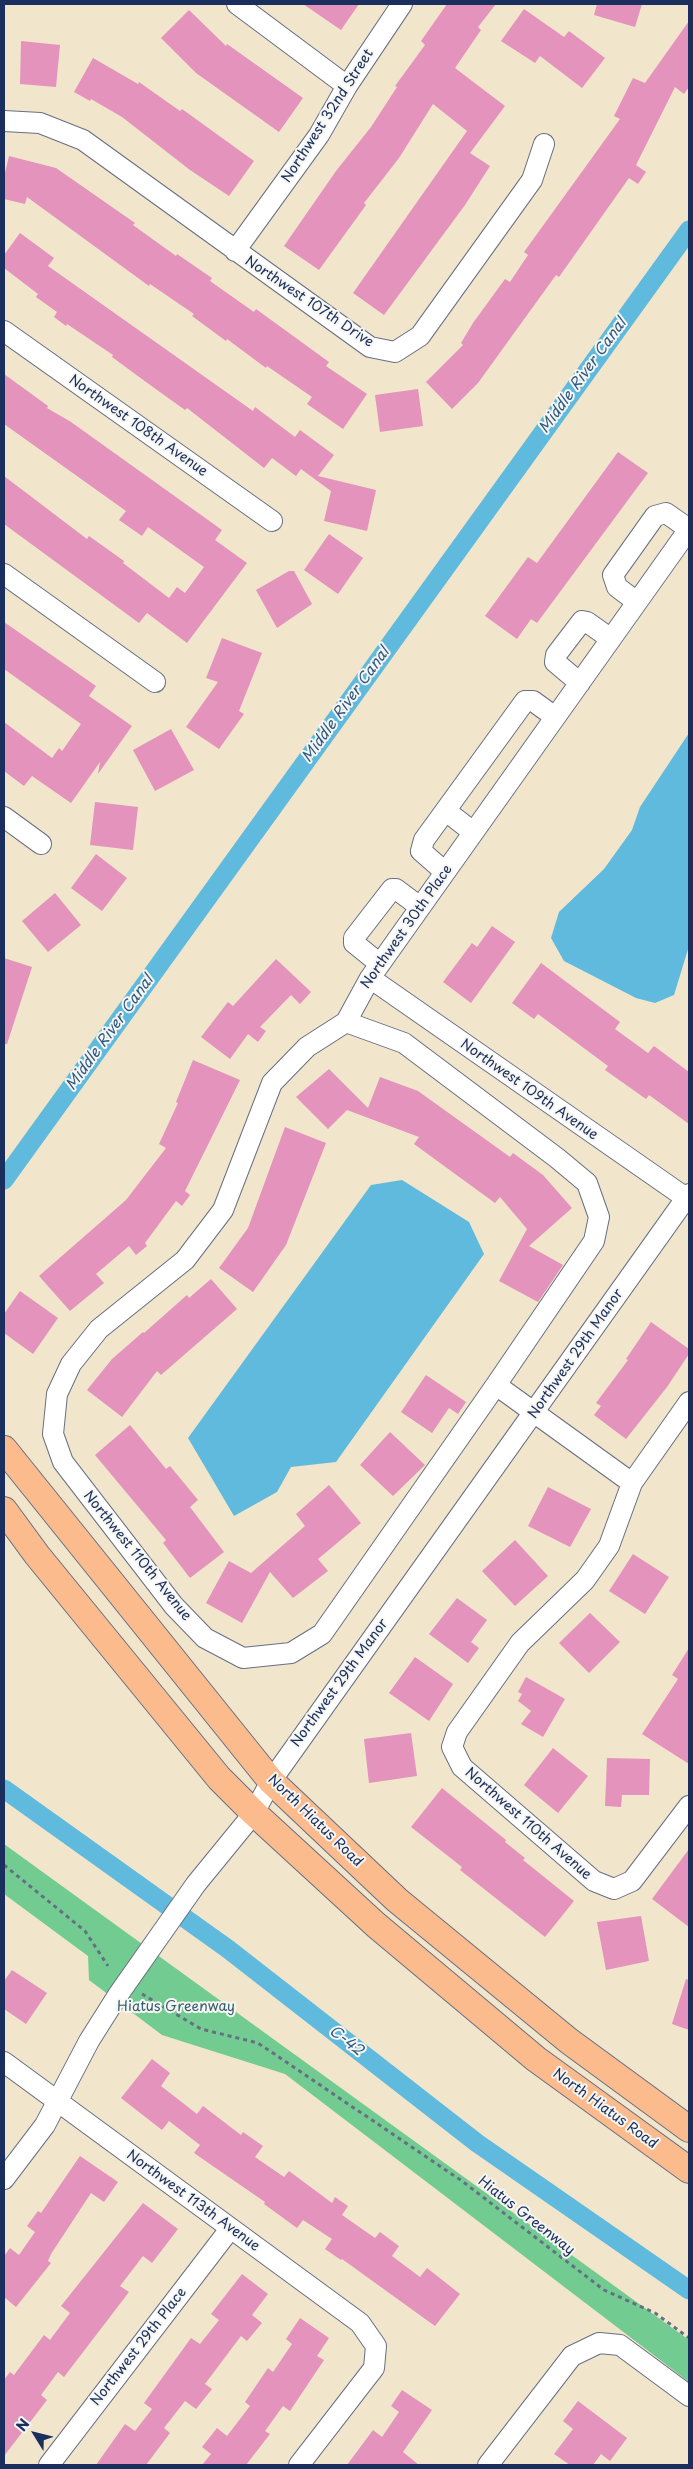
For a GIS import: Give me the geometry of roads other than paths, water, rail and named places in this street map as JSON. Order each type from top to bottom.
[{"type":"main road","name":"North Hiatus Road","points":[[4,1449],[270,1780],[397,1900],[569,2041],[689,2129]]},
{"type":"main road","name":"North Hiatus Road","points":[[4,1510],[36,1555],[213,1770],[254,1813],[376,1925],[536,2059],[689,2170]]},
{"type":"street","points":[[237,4],[347,86]]},
{"type":"street","name":"Northwest 32nd Street","points":[[235,251],[319,135],[347,86],[402,4]]},
{"type":"street","name":"Northwest 107th Drive","points":[[4,121],[40,124],[83,140],[370,347],[395,352],[420,336],[426,329],[532,180],[544,144]]},
{"type":"street","name":"Northwest 108th Avenue","points":[[4,331],[272,521]]},
{"type":"street","points":[[637,602],[617,587],[613,575],[639,538],[655,516],[662,513],[666,513],[689,529]]},
{"type":"street","name":"Northwest 30th Place","points":[[53,1434],[57,1394],[71,1364],[99,1329],[185,1260],[223,1210],[272,1083],[307,1047],[346,1022],[375,971],[420,906],[689,529]]},
{"type":"street","points":[[4,574],[155,682]]},
{"type":"street","points":[[580,683],[555,662],[562,647],[582,621],[587,622],[611,639]]},
{"type":"street","points":[[445,872],[424,855],[421,848],[424,840],[525,701],[533,701],[555,717]]},
{"type":"street","points":[[475,772],[502,792]]},
{"type":"street","points":[[446,811],[473,832]]},
{"type":"street","points":[[4,817],[41,844]]},
{"type":"street","name":"Northwest 109th Avenue","points":[[420,906],[396,889],[392,889],[360,930],[354,943],[375,971],[688,1198]]},
{"type":"street","points":[[346,1022],[404,1044],[587,1183],[599,1217],[594,1242],[496,1385],[632,1483],[689,1402]]},
{"type":"street","name":"Northwest 29th Manor","points":[[4,2179],[45,2125],[89,2041],[155,1941],[196,1884],[254,1813],[270,1780],[688,1198]]},
{"type":"street","name":"Northwest 110th Avenue","points":[[53,1434],[63,1462],[174,1606],[205,1638],[243,1658],[291,1653],[322,1634],[496,1385]]},
{"type":"street","name":"Northwest 110th Avenue","points":[[632,1483],[609,1546],[584,1580],[520,1643],[457,1732],[452,1746],[462,1767],[594,1882],[614,1889],[632,1881],[689,1806]]},
{"type":"street","name":"Northwest 113th Avenue","points":[[4,2062],[360,2323],[376,2346],[374,2368],[299,2465]]},
{"type":"street","name":"Northwest 29th Place","points":[[49,2465],[230,2229]]},
{"type":"street","points":[[488,2465],[572,2356],[599,2343],[620,2345],[689,2396]]},
{"type":"water","points":[[689,733],[689,946],[674,995],[655,1003],[636,998],[564,961],[551,938],[559,912],[604,869],[632,830],[640,807]]},
{"type":"water","points":[[402,1180],[469,1222],[484,1254],[336,1462],[291,1467],[277,1492],[234,1516],[188,1438],[371,1185]]},
{"type":"waterway","name":"Middle River Canal","points":[[4,1180],[689,230]]},
{"type":"waterway","name":"C-42","points":[[4,1789],[228,1949],[477,2143],[689,2290]]},
{"type":"park label","name":"Hiatus Greenway","points":[[176,2007]]}]
